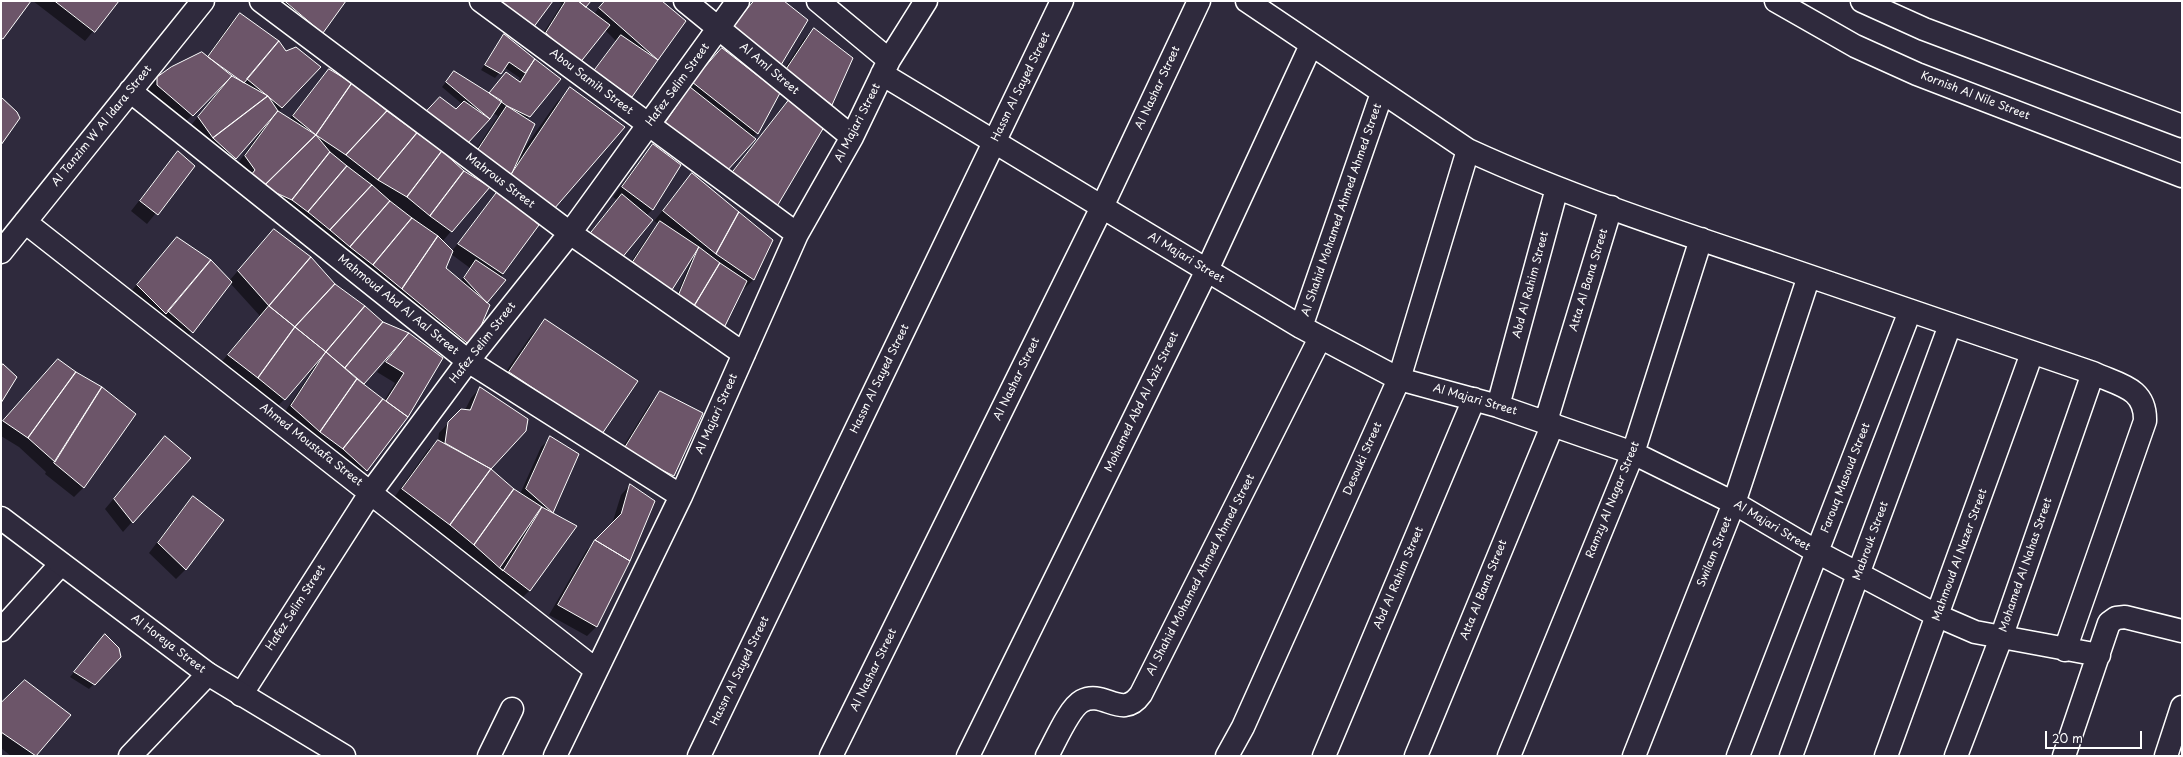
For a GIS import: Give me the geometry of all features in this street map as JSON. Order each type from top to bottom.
[{"type":"street","name":"Al Tanzim W Al Idara Street","points":[[1,252],[203,1]]},
{"type":"street","name":"Mahrous Street","points":[[261,1],[570,233],[744,354]]},
{"type":"street","name":"Abou Samih Street","points":[[481,1],[797,234]]},
{"type":"street","name":"Al Aml Street","points":[[685,1],[852,137]]},
{"type":"street","name":"Hafez Selim Street","points":[[240,695],[371,492],[468,361],[570,233],[720,28],[738,1]]},
{"type":"street","points":[[818,1],[886,67]]},
{"type":"street","name":"Al Majari Street","points":[[555,756],[681,496],[797,234],[852,137],[886,67],[926,1]]},
{"type":"street","name":"Hassn Al Sayed Street","points":[[699,756],[1062,1]]},
{"type":"street","name":"Al Nashar Street","points":[[831,756],[1102,207],[1199,1]]},
{"type":"street","points":[[1247,1],[1468,150],[1557,188],[1950,325],[2093,373],[2133,390],[2143,404],[2144,421],[2064,650]]},
{"type":"street","name":"Kornish Al Nile Street","points":[[1776,1],[1798,7],[1855,46],[1917,74],[2182,176]]},
{"type":"street","points":[[1862,1],[1924,29],[2182,126]]},
{"type":"street","name":"Mohamed Abd Al Aziz Street","points":[[968,756],[1207,270],[1311,45]]},
{"type":"street","name":"Al Majari Street","points":[[886,67],[994,142],[1301,327],[1399,379],[1498,406],[1633,453],[1734,503],[1858,575],[1938,616],[1975,632],[2064,650],[2099,654]]},
{"type":"street","name":"Mahmoud Abd Al Aal Street","points":[[130,91],[468,361],[681,496]]},
{"type":"street","name":"Al Shahid Mohamed Ahmed Ahmed Street","points":[[1301,327],[1382,93]]},
{"type":"street","name":"Desouki Street","points":[[1228,756],[1246,720],[1399,379],[1468,150]]},
{"type":"street","name":"Abd Al Rahim Street","points":[[1498,406],[1557,188]]},
{"type":"street","name":"Atta Al Bana Street","points":[[1416,756],[1550,423],[1611,206]]},
{"type":"street","name":"Ahmed Moustafa Street","points":[[25,222],[596,670]]},
{"type":"street","name":"Ramzy Al Nagar Street","points":[[1509,756],[1633,453],[1702,239]]},
{"type":"street","name":"Swilam Street","points":[[1634,756],[1734,503],[1810,276]]},
{"type":"street","name":"Farouq Masoud Street","points":[[1738,756],[1910,311]]},
{"type":"street","name":"Mabrouk Street","points":[[1791,756],[1950,325]]},
{"type":"street","name":"Al Shahid Mohamed Ahmed Ahmed Street","points":[[1047,756],[1073,710],[1083,700],[1096,698],[1119,705],[1126,705],[1138,699],[1320,338]]},
{"type":"street","name":"Mahmoud Al Nazer Street","points":[[1886,756],[1938,616],[2032,353]]},
{"type":"street","name":"Mohamed Al Nahas Street","points":[[1956,756],[2001,638],[2093,373]]},
{"type":"street","name":"Abd Al Rahim Street","points":[[1324,756],[1474,399]]},
{"type":"street","name":"Al Horeya Street","points":[[1,518],[208,674],[240,695],[344,756]]},
{"type":"street","points":[[1,630],[61,564]]},
{"type":"street","points":[[2064,756],[2109,624],[2116,618],[2125,617],[2182,631]]},
{"type":"street","points":[[130,756],[208,674]]},
{"type":"street","points":[[2166,756],[2182,707]]},
{"type":"street","points":[[489,756],[512,709]]},
{"type":"building","points":[[1,1],[31,1],[3,39],[1,38]]},
{"type":"building","points":[[55,1],[119,1],[95,32]]},
{"type":"building","points":[[285,1],[346,1],[323,33]]},
{"type":"building","points":[[498,1],[553,1],[533,28]]},
{"type":"building","points":[[566,1],[578,1],[610,25],[579,64],[546,33]]},
{"type":"building","points":[[579,1],[591,1],[586,7]]},
{"type":"building","points":[[605,1],[662,1],[686,21],[658,60],[599,8]]},
{"type":"building","points":[[754,1],[784,1],[808,20],[781,65],[732,28]]},
{"type":"building","points":[[240,13],[279,41],[244,83],[208,57]]},
{"type":"building","points":[[814,28],[853,58],[832,105],[786,70]]},
{"type":"building","points":[[504,34],[535,59],[525,73],[509,62],[501,74],[485,65]]},
{"type":"building","points":[[621,35],[658,60],[632,97],[594,71]]},
{"type":"building","points":[[279,41],[286,51],[296,47],[321,67],[282,108],[247,79]]},
{"type":"building","points":[[722,48],[780,93],[758,134],[692,82]]},
{"type":"building","points":[[202,52],[232,76],[193,116],[157,85],[157,77],[171,67]]},
{"type":"building","points":[[535,59],[561,79],[530,117],[507,106],[489,93],[506,72],[520,82]]},
{"type":"building","points":[[329,69],[352,83],[316,135],[293,116]]},
{"type":"building","points":[[454,71],[502,101],[490,119],[446,82]]},
{"type":"building","points":[[232,76],[268,96],[213,138],[198,117]]},
{"type":"building","points":[[352,83],[387,111],[346,155],[316,135]]},
{"type":"building","points":[[570,87],[625,127],[554,209],[511,175]]},
{"type":"building","points":[[690,87],[756,139],[725,173],[664,125]]},
{"type":"building","points":[[268,96],[278,111],[236,159],[213,138]]},
{"type":"building","points":[[1,97],[17,112],[20,118],[1,145]]},
{"type":"building","points":[[440,97],[456,109],[464,101],[490,119],[467,144],[425,113]]},
{"type":"building","points":[[789,100],[824,127],[776,208],[732,173]]},
{"type":"building","points":[[507,106],[535,124],[511,175],[478,150]]},
{"type":"building","points":[[278,111],[316,135],[263,187],[251,175],[255,170],[245,156]]},
{"type":"building","points":[[387,111],[417,133],[378,180],[346,155]]},
{"type":"building","points":[[417,133],[442,151],[407,197],[378,180]]},
{"type":"building","points":[[316,135],[330,152],[292,200],[263,187]]},
{"type":"building","points":[[653,144],[681,165],[653,210],[622,187]]},
{"type":"building","points":[[178,151],[195,166],[158,215],[140,201]]},
{"type":"building","points":[[442,151],[464,171],[430,216],[407,197]]},
{"type":"building","points":[[330,152],[347,166],[308,212],[292,200]]},
{"type":"building","points":[[347,166],[372,185],[330,230],[308,212]]},
{"type":"building","points":[[464,171],[490,187],[452,232],[430,216]]},
{"type":"building","points":[[692,173],[739,212],[716,254],[663,211]]},
{"type":"building","points":[[372,185],[390,201],[350,247],[330,230]]},
{"type":"building","points":[[498,191],[539,225],[503,274],[458,244]]},
{"type":"building","points":[[622,194],[653,220],[621,259],[590,234]]},
{"type":"building","points":[[390,201],[412,218],[373,265],[350,247]]},
{"type":"building","points":[[739,212],[773,240],[754,280],[716,254]]},
{"type":"building","points":[[412,218],[438,236],[402,289],[373,265]]},
{"type":"building","points":[[660,221],[699,247],[670,293],[633,262]]},
{"type":"building","points":[[274,229],[311,257],[269,306],[238,271]]},
{"type":"building","points":[[438,236],[453,251],[446,268],[490,305],[472,347],[402,289]]},
{"type":"building","points":[[177,237],[211,260],[166,314],[137,285]]},
{"type":"building","points":[[699,247],[720,263],[693,308],[678,297]]},
{"type":"building","points":[[311,257],[335,284],[295,327],[269,306]]},
{"type":"building","points":[[211,260],[232,282],[193,333],[168,311]]},
{"type":"building","points":[[476,260],[506,280],[487,303],[464,278]]},
{"type":"building","points":[[720,263],[747,281],[722,332],[693,308]]},
{"type":"building","points":[[335,284],[365,306],[326,352],[295,327]]},
{"type":"building","points":[[269,306],[295,327],[258,378],[228,355]]},
{"type":"building","points":[[365,306],[383,322],[345,368],[326,352]]},
{"type":"building","points":[[545,319],[638,381],[602,434],[509,372]]},
{"type":"building","points":[[383,322],[409,333],[364,384],[345,368]]},
{"type":"building","points":[[295,327],[326,352],[285,400],[258,378]]},
{"type":"building","points":[[409,333],[443,358],[408,417],[386,401],[404,373],[386,362]]},
{"type":"building","points":[[326,352],[357,379],[320,432],[291,406]]},
{"type":"building","points":[[58,359],[76,372],[28,438],[3,421]]},
{"type":"building","points":[[3,364],[17,377],[1,403],[1,367]]},
{"type":"building","points":[[76,372],[102,387],[55,462],[28,438]]},
{"type":"building","points":[[357,379],[383,399],[343,449],[320,432]]},
{"type":"building","points":[[102,387],[136,414],[84,488],[54,463]]},
{"type":"building","points":[[480,387],[528,419],[526,431],[491,469],[445,443],[448,422],[461,409],[470,410]]},
{"type":"building","points":[[660,391],[703,413],[674,476],[623,451]]},
{"type":"building","points":[[383,399],[408,417],[367,471],[343,449]]},
{"type":"building","points":[[165,436],[191,458],[133,523],[114,499]]},
{"type":"building","points":[[550,436],[579,454],[553,513],[526,489]]},
{"type":"building","points":[[438,440],[491,469],[450,525],[402,489]]},
{"type":"building","points":[[491,469],[514,489],[474,545],[450,525]]},
{"type":"building","points":[[630,484],[655,501],[630,561],[595,540],[621,514]]},
{"type":"building","points":[[514,489],[542,507],[503,571],[474,545]]},
{"type":"building","points":[[193,496],[224,520],[186,570],[158,543]]},
{"type":"building","points":[[542,507],[577,526],[530,591],[500,568]]},
{"type":"building","points":[[595,540],[630,561],[597,627],[558,605]]},
{"type":"building","points":[[105,634],[119,648],[121,657],[95,685],[74,672]]},
{"type":"building","points":[[25,680],[71,715],[36,756],[1,732],[1,703]]}]
